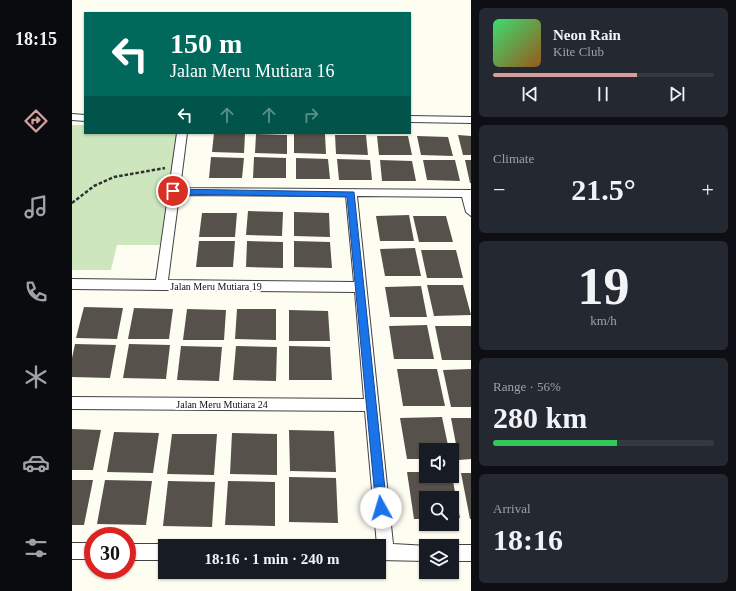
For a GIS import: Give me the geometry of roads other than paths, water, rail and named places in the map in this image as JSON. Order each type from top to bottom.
[{"type":"street","points":[[72,117],[84,118]]},
{"type":"street","points":[[411,120],[471,120]]},
{"type":"street","points":[[161,286],[182,134]]},
{"type":"street","points":[[173,191],[469,194],[471,212]]},
{"type":"street","points":[[351,194],[371,404],[381,539]]},
{"type":"street","name":"Jalan Meru Mutiara 19","points":[[72,284],[359,287]]},
{"type":"street","name":"Jalan Meru Mutiara 24","points":[[72,403],[371,404]]},
{"type":"street","points":[[72,551],[84,552]]},
{"type":"street","points":[[136,552],[158,552]]},
{"type":"street","points":[[386,552],[419,553]]},
{"type":"street","points":[[459,553],[471,553]]}]
